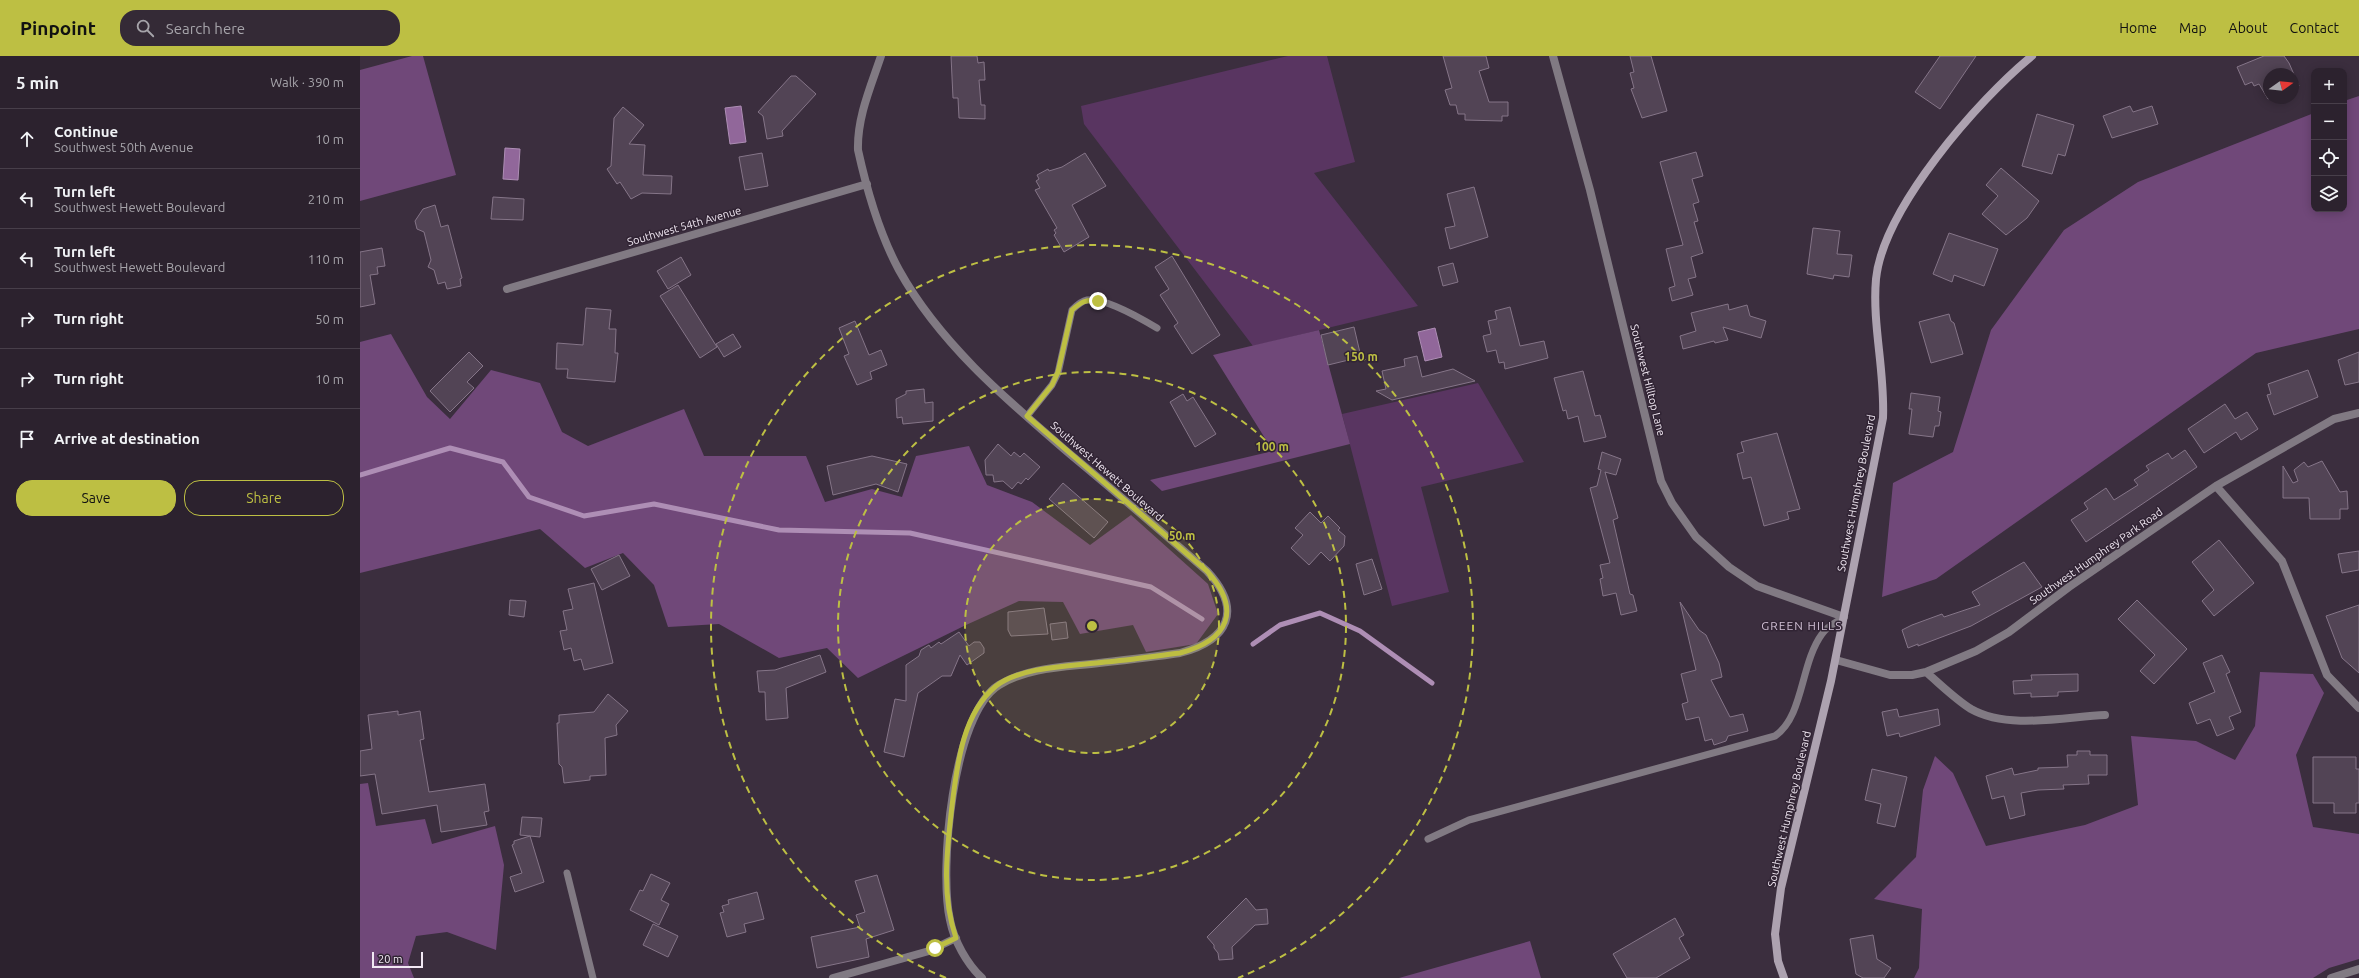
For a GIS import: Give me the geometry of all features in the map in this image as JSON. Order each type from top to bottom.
[{"type":"main road","name":"Southwest Humphrey Boulevard","points":[[1784,978],[1778,961],[1775,934],[1781,888],[1836,660],[1883,418],[1883,375],[1875,299],[1876,277],[1885,243],[1900,212],[1943,151],[1994,91],[2032,56]]},
{"type":"street","name":"Southwest Hewett Boulevard","points":[[881,56],[862,112],[858,136],[858,150],[886,243],[914,294],[947,337],[979,372],[1027,416],[1207,571],[1222,588],[1228,609],[1224,622],[1216,636],[1194,649],[1180,653],[1039,670],[1006,681],[989,694],[971,721],[961,752],[956,779],[946,866],[946,892],[950,922],[956,938],[968,960],[982,978]]},
{"type":"street","name":"Southwest Hilltop Lane","points":[[1553,56],[1590,190],[1662,481],[1672,503],[1696,537],[1729,567],[1757,586],[1844,617]]},
{"type":"street","name":"Southwest 54th Avenue","points":[[507,289],[867,184]]},
{"type":"street","name":"Southwest Humphrey Park Road","points":[[1836,660],[1890,674],[1912,675],[1926,672],[1976,652],[2009,632],[2069,587],[2216,486],[2334,419],[2359,413]]},
{"type":"street","points":[[2216,486],[2282,561],[2327,675],[2359,708]]},
{"type":"street","points":[[1926,672],[1971,709],[1990,717],[2011,721],[2105,715]]},
{"type":"street","points":[[833,978],[929,951],[956,938]]},
{"type":"street","points":[[2331,978],[2359,969]]},
{"type":"lane","points":[[1027,416],[1052,385],[1058,372],[1072,310],[1079,303],[1088,300],[1098,301],[1128,312],[1157,328]]},
{"type":"lane","points":[[1428,839],[1469,820],[1774,736],[1790,722],[1811,654],[1822,633],[1844,617]]},
{"type":"lane","points":[[567,873],[593,978]]},
{"type":"shaded area","points":[[412,56],[423,56],[456,175],[360,201],[360,70]]},
{"type":"shaded area","points":[[1288,56],[1327,56],[1355,162],[1314,173],[1418,306],[1253,346],[1084,124],[1081,106]]},
{"type":"shaded area","points":[[2359,96],[2359,329],[2256,353],[1936,579],[1882,597],[1893,483],[1953,452],[1991,330],[2064,230],[2138,182],[2311,114],[2311,212],[2347,212],[2347,100]]},
{"type":"shaded area","points":[[741,106],[746,142],[730,144],[725,108]]},
{"type":"shaded area","points":[[505,148],[520,149],[518,180],[503,179]]},
{"type":"shaded area","points":[[1435,328],[1442,357],[1425,361],[1418,332]]},
{"type":"shaded area","points":[[1319,330],[1350,444],[1162,491],[1150,480],[1273,451],[1213,355]]},
{"type":"shaded area","points":[[391,334],[427,397],[450,419],[491,370],[540,383],[562,432],[588,446],[684,409],[704,456],[806,456],[825,502],[872,489],[902,497],[916,456],[969,446],[987,485],[1032,502],[1090,545],[1131,515],[1208,584],[1218,614],[1196,644],[1146,652],[1133,625],[1080,634],[1063,602],[1019,601],[966,625],[858,678],[827,648],[779,658],[719,624],[668,627],[654,585],[623,553],[585,568],[540,529],[360,573],[360,342]]},
{"type":"shaded area","points":[[1478,383],[1524,462],[1421,487],[1449,592],[1392,606],[1342,414]]},
{"type":"shaded area","points":[[2260,672],[2313,674],[2324,693],[2296,755],[2313,827],[2359,834],[2359,959],[2329,968],[2313,978],[1914,978],[1919,968],[1922,909],[1874,899],[1916,857],[1923,790],[1935,756],[1953,773],[1986,846],[2085,825],[2138,805],[2131,736],[2196,741],[2235,760],[2255,726]]},
{"type":"shaded area","points":[[368,783],[376,826],[425,819],[432,844],[495,826],[504,865],[496,950],[447,932],[416,936],[408,963],[414,978],[360,978],[360,784]]},
{"type":"shaded area","points":[[1530,941],[1541,978],[1399,978]]},
{"type":"building","points":[[951,56],[977,56],[978,63],[984,62],[985,80],[979,80],[981,105],[985,105],[985,119],[959,118],[958,98],[953,98]]},
{"type":"building","points":[[1443,56],[1486,56],[1489,68],[1479,71],[1489,102],[1508,102],[1508,116],[1502,116],[1502,121],[1465,120],[1465,114],[1458,114],[1456,105],[1450,105],[1445,90],[1452,88]]},
{"type":"building","points":[[1630,56],[1651,56],[1667,111],[1642,118],[1631,89],[1634,88],[1630,73],[1634,72]]},
{"type":"building","points":[[1940,56],[1976,56],[1940,109],[1915,92]]},
{"type":"building","points":[[2264,56],[2284,56],[2291,68],[2263,68],[2263,91],[2259,84],[2254,86],[2252,82],[2245,85],[2237,67]]},
{"type":"building","points":[[791,76],[796,76],[816,94],[782,131],[783,136],[767,139],[763,116],[758,112]]},
{"type":"building","points":[[2130,106],[2133,112],[2152,106],[2158,124],[2112,138],[2103,116]]},
{"type":"building","points":[[623,107],[644,125],[629,144],[645,145],[643,175],[672,176],[671,194],[642,193],[631,199],[620,182],[617,184],[607,169],[611,166],[614,118]]},
{"type":"building","points":[[2037,114],[2074,125],[2065,156],[2058,154],[2052,174],[2022,166]]},
{"type":"building","points":[[1696,152],[1703,176],[1692,179],[1699,202],[1693,204],[1698,221],[1694,222],[1703,253],[1691,257],[1696,277],[1688,279],[1693,295],[1672,301],[1669,288],[1675,286],[1666,249],[1683,245],[1660,162]]},
{"type":"building","points":[[762,153],[768,186],[745,190],[739,157]]},
{"type":"building","points":[[1085,153],[1106,186],[1072,205],[1089,237],[1064,252],[1054,235],[1056,233],[1054,230],[1057,228],[1035,190],[1040,188],[1036,181],[1039,179],[1037,175],[1048,169],[1049,171],[1062,167]]},
{"type":"building","points":[[2001,168],[2039,201],[2027,218],[2006,235],[1982,214],[1998,196],[1986,185]]},
{"type":"building","points":[[1474,187],[1488,237],[1450,249],[1445,228],[1455,226],[1447,194]]},
{"type":"building","points":[[493,197],[524,199],[523,220],[491,219]]},
{"type":"building","points":[[435,205],[441,227],[448,225],[462,278],[460,279],[461,286],[447,289],[445,282],[438,284],[434,270],[428,267],[431,260],[424,232],[417,229],[415,221],[423,209]]},
{"type":"building","points":[[1813,228],[1840,231],[1837,254],[1852,255],[1849,277],[1834,275],[1833,279],[1807,274]]},
{"type":"building","points":[[1949,233],[1998,249],[1984,286],[1954,275],[1952,282],[1933,274]]},
{"type":"building","points":[[382,248],[385,266],[377,267],[378,274],[370,275],[375,304],[360,307],[360,252]]},
{"type":"building","points":[[1172,256],[1220,335],[1192,354],[1174,326],[1178,323],[1160,295],[1169,289],[1155,267]]},
{"type":"building","points":[[681,257],[691,275],[668,289],[657,271]]},
{"type":"building","points":[[1453,263],[1458,282],[1443,286],[1438,267]]},
{"type":"building","points":[[678,285],[717,347],[700,358],[660,296]]},
{"type":"building","points":[[1728,304],[1729,310],[1747,305],[1750,316],[1766,321],[1761,338],[1723,327],[1728,340],[1715,343],[1714,341],[1683,349],[1680,336],[1696,331],[1691,313]]},
{"type":"building","points":[[1510,307],[1520,346],[1544,341],[1548,358],[1505,369],[1504,362],[1499,363],[1496,350],[1487,352],[1483,336],[1491,334],[1488,321],[1497,319],[1495,311]]},
{"type":"building","points":[[586,308],[611,310],[609,329],[616,329],[615,353],[618,353],[615,382],[567,378],[568,369],[556,369],[557,343],[583,345]]},
{"type":"building","points":[[1949,314],[1951,321],[1954,323],[1963,354],[1931,363],[1919,322]]},
{"type":"building","points":[[855,321],[869,355],[881,350],[887,365],[870,372],[872,379],[857,385],[844,356],[849,354],[839,328]]},
{"type":"building","points":[[1354,327],[1361,357],[1328,365],[1321,335]]},
{"type":"building","points":[[733,334],[741,347],[724,357],[716,344]]},
{"type":"building","points":[[469,352],[483,366],[467,382],[474,388],[450,412],[430,391]]},
{"type":"building","points":[[2359,352],[2359,382],[2345,385],[2338,360]]},
{"type":"building","points":[[1417,356],[1422,377],[1453,369],[1475,381],[1392,400],[1376,391],[1386,389],[1382,371],[1405,366],[1404,359]]},
{"type":"building","points":[[2308,370],[2318,397],[2274,415],[2267,395],[2271,394],[2268,384]]},
{"type":"building","points":[[1583,371],[1595,416],[1600,415],[1606,437],[1584,442],[1578,416],[1568,419],[1566,410],[1563,411],[1554,378]]},
{"type":"building","points":[[924,389],[925,403],[933,402],[933,421],[903,424],[902,417],[897,418],[896,399],[906,394],[906,391]]},
{"type":"building","points":[[1911,393],[1940,397],[1938,411],[1941,412],[1939,426],[1935,426],[1933,437],[1909,434],[1912,409],[1909,409]]},
{"type":"building","points":[[1183,394],[1187,401],[1193,397],[1216,434],[1195,447],[1170,402]]},
{"type":"building","points":[[2225,404],[2235,419],[2247,412],[2258,429],[2241,440],[2236,432],[2204,453],[2188,429]]},
{"type":"building","points":[[1777,433],[1800,509],[1787,512],[1789,519],[1764,526],[1751,477],[1743,479],[1737,454],[1744,452],[1741,442]]},
{"type":"building","points":[[998,444],[1011,456],[1014,452],[1020,457],[1024,453],[1040,467],[1028,480],[1026,478],[1021,484],[1018,482],[1012,489],[1003,481],[994,482],[993,475],[986,475],[985,460]]},
{"type":"building","points":[[2185,450],[2197,467],[2086,542],[2071,520],[2088,509],[2084,503],[2106,488],[2114,500],[2138,485],[2134,480],[2149,470],[2146,466],[2168,453],[2172,459]]},
{"type":"building","points":[[1602,452],[1621,459],[1616,475],[1605,472],[1618,518],[1613,520],[1630,594],[1633,595],[1637,611],[1621,615],[1616,593],[1603,596],[1600,579],[1603,578],[1600,565],[1610,563],[1590,488],[1597,486],[1601,470],[1598,469]]},
{"type":"building","points":[[872,456],[907,464],[898,492],[876,484],[833,495],[827,466]]},
{"type":"building","points":[[2322,461],[2340,492],[2347,491],[2348,509],[2340,509],[2340,519],[2310,519],[2309,498],[2283,498],[2283,466],[2293,483],[2298,481],[2294,470],[2304,462],[2308,467]]},
{"type":"building","points":[[1063,483],[1108,522],[1094,538],[1049,499]]},
{"type":"building","points":[[1310,512],[1321,523],[1328,516],[1340,528],[1338,530],[1345,536],[1344,546],[1330,561],[1321,552],[1309,565],[1291,548],[1303,535],[1295,528]]},
{"type":"building","points":[[2219,540],[2254,583],[2214,616],[2202,601],[2214,590],[2192,562]]},
{"type":"building","points":[[2359,551],[2359,570],[2342,573],[2338,554]]},
{"type":"building","points":[[619,555],[630,576],[602,590],[591,569]]},
{"type":"building","points":[[1372,559],[1382,589],[1364,595],[1356,564]]},
{"type":"building","points":[[2024,562],[2042,587],[1971,626],[1918,646],[1918,644],[1908,648],[1902,630],[1942,614],[1944,617],[1980,605],[1972,592]]},
{"type":"building","points":[[594,583],[613,663],[584,670],[581,659],[574,661],[571,648],[564,650],[560,631],[567,630],[563,611],[573,609],[568,589]]},
{"type":"building","points":[[510,600],[526,601],[524,617],[509,615]]},
{"type":"building","points":[[2137,600],[2187,649],[2154,684],[2140,671],[2155,655],[2118,619]]},
{"type":"building","points":[[1680,602],[1699,630],[1706,635],[1719,663],[1722,677],[1711,680],[1730,717],[1743,714],[1748,731],[1728,736],[1726,741],[1714,745],[1712,739],[1705,741],[1699,717],[1686,720],[1682,704],[1688,702],[1681,674],[1696,670]]},
{"type":"building","points":[[2359,605],[2359,673],[2342,658],[2326,616]]},
{"type":"building","points":[[1044,608],[1048,634],[1011,636],[1008,630],[1008,612]]},
{"type":"building","points":[[1066,622],[1068,638],[1052,640],[1050,624]]},
{"type":"building","points":[[959,632],[969,646],[974,642],[980,642],[984,648],[984,653],[967,665],[960,655],[951,676],[942,676],[918,693],[904,757],[884,752],[895,699],[906,701],[906,665],[919,656],[921,650],[929,645],[931,648],[939,642],[941,644]]},
{"type":"building","points":[[820,655],[826,672],[786,688],[788,718],[766,720],[765,692],[759,692],[757,671],[775,670]]},
{"type":"building","points":[[2222,655],[2230,672],[2226,674],[2241,712],[2229,717],[2234,729],[2217,736],[2210,719],[2197,724],[2189,703],[2215,692],[2203,663]]},
{"type":"building","points":[[2078,674],[2078,691],[2058,692],[2058,696],[2031,697],[2031,693],[2014,694],[2013,681],[2032,680],[2031,675]]},
{"type":"building","points":[[608,694],[628,711],[616,725],[617,735],[605,738],[606,775],[590,776],[590,780],[564,783],[562,767],[559,764],[557,723],[559,723],[559,715],[594,712]]},
{"type":"building","points":[[1897,709],[1899,717],[1938,709],[1940,725],[1900,737],[1899,733],[1887,736],[1882,712]]},
{"type":"building","points":[[398,711],[398,715],[420,711],[424,739],[420,740],[429,792],[485,784],[489,811],[484,812],[487,825],[441,832],[437,805],[382,814],[375,774],[360,776],[360,751],[372,749],[368,715]]},
{"type":"building","points":[[2077,751],[2090,751],[2090,755],[2107,755],[2107,775],[2088,775],[2089,784],[2063,785],[2064,789],[2038,790],[2021,793],[2025,815],[2010,819],[2004,796],[1992,799],[1986,776],[2012,768],[2014,775],[2038,770],[2038,768],[2068,767],[2067,755],[2077,755]]},
{"type":"building","points":[[2313,757],[2356,757],[2356,769],[2359,769],[2359,803],[2356,803],[2356,813],[2334,813],[2334,803],[2313,803]]},
{"type":"building","points":[[1872,769],[1907,777],[1895,827],[1877,823],[1881,804],[1865,800]]},
{"type":"building","points":[[522,817],[542,818],[540,837],[520,835]]},
{"type":"building","points":[[530,836],[544,882],[515,892],[510,877],[522,873],[512,845],[514,844],[514,841]]},
{"type":"building","points":[[651,874],[670,883],[661,900],[669,904],[659,925],[630,910],[640,890],[643,891]]},
{"type":"building","points":[[877,875],[894,930],[866,939],[869,957],[817,968],[811,937],[860,927],[856,915],[865,912],[855,881]]},
{"type":"building","points":[[757,892],[764,919],[744,924],[746,932],[727,937],[720,913],[724,912],[722,906],[729,904],[728,900]]},
{"type":"building","points":[[1246,898],[1256,910],[1267,909],[1268,924],[1255,925],[1232,947],[1233,959],[1219,960],[1218,953],[1214,948],[1214,945],[1207,937]]},
{"type":"building","points":[[1675,918],[1684,935],[1679,938],[1690,958],[1656,978],[1627,978],[1613,954]]},
{"type":"building","points":[[653,924],[678,936],[668,957],[643,945]]},
{"type":"building","points":[[1873,935],[1877,959],[1891,968],[1884,978],[1863,978],[1856,974],[1850,939]]},
{"type":"waterway","points":[[360,475],[450,448],[503,462],[529,497],[584,516],[654,504],[779,530],[910,533],[1151,587],[1202,619]]},
{"type":"waterway","points":[[1253,644],[1280,625],[1320,613],[1360,631],[1432,683]]},
{"type":"district","name":"GREEN HILLS","points":[[1802,625]]},
{"type":"route","points":[[935,948],[956,938],[950,922],[946,892],[946,866],[956,779],[961,752],[971,721],[989,694],[997,686],[1006,681],[1026,673],[1039,670],[1180,653],[1194,649],[1204,645],[1216,636],[1221,629],[1228,609],[1226,596],[1222,588],[1207,571],[1027,416],[1052,385],[1058,372],[1062,361],[1072,310],[1079,303],[1088,300],[1098,301]]}]
